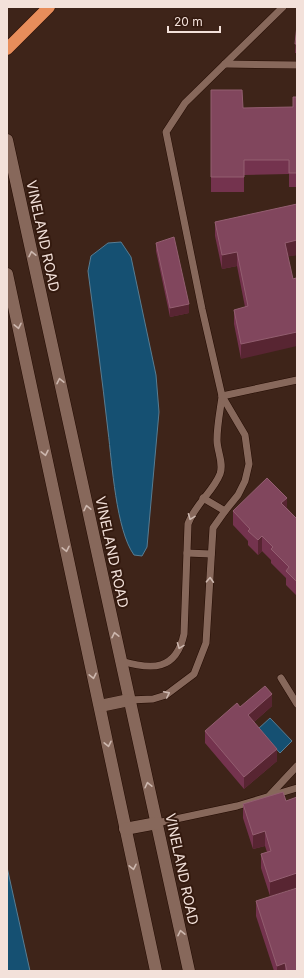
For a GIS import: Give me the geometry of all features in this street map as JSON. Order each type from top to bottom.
[{"type":"highway","points":[[7,49],[49,7]]},
{"type":"street","name":"VINELAND ROAD","points":[[7,140],[189,971]]},
{"type":"street","points":[[7,274],[156,971]]},
{"type":"street","points":[[100,706],[129,700]]},
{"type":"street","points":[[125,829],[157,823]]},
{"type":"lane","points":[[121,661],[144,667],[156,666],[164,664],[174,658],[181,648],[184,634],[188,524],[192,512],[220,474],[221,464],[217,441],[222,396],[166,132],[185,103],[283,7]]},
{"type":"lane","points":[[225,64],[297,65]]},
{"type":"lane","points":[[222,396],[297,380]]},
{"type":"lane","points":[[129,700],[153,699],[166,695],[194,674],[206,644],[213,528],[238,495],[245,481],[249,464],[245,435],[222,396]]},
{"type":"lane","points":[[203,498],[225,511]]},
{"type":"lane","points":[[187,553],[211,554]]},
{"type":"lane","points":[[281,678],[297,704]]},
{"type":"lane","points":[[270,796],[297,766]]},
{"type":"lane","points":[[157,823],[237,806],[297,788]]},
{"type":"water","points":[[121,242],[131,257],[156,375],[159,412],[147,547],[142,556],[134,555],[128,544],[119,513],[113,478],[88,271],[91,256],[108,243]]},
{"type":"water","points":[[270,718],[292,741],[280,753],[258,729]]},
{"type":"water","points":[[7,867],[30,971],[7,971]]},
{"type":"building","points":[[297,25],[297,44],[295,44]]},
{"type":"building","points":[[211,90],[242,90],[243,108],[293,107],[293,97],[297,97],[297,173],[289,173],[289,160],[244,160],[244,177],[211,177]]},
{"type":"building","points":[[297,204],[297,240],[285,243],[293,279],[296,278],[297,283],[297,332],[241,344],[234,310],[248,306],[237,252],[222,255],[215,222]]},
{"type":"building","points":[[174,237],[189,304],[170,308],[156,243]]},
{"type":"building","points":[[267,478],[287,498],[281,503],[297,519],[296,581],[286,571],[289,567],[271,549],[273,547],[262,536],[258,540],[248,531],[250,529],[233,511]]},
{"type":"building","points":[[265,686],[272,694],[248,715],[277,749],[244,777],[205,731],[237,703],[240,707]]},
{"type":"building","points":[[283,792],[286,801],[297,797],[297,873],[270,882],[261,854],[271,851],[265,831],[253,835],[243,804]]},
{"type":"building","points":[[297,888],[297,971],[287,971],[285,963],[277,966],[256,901]]}]
